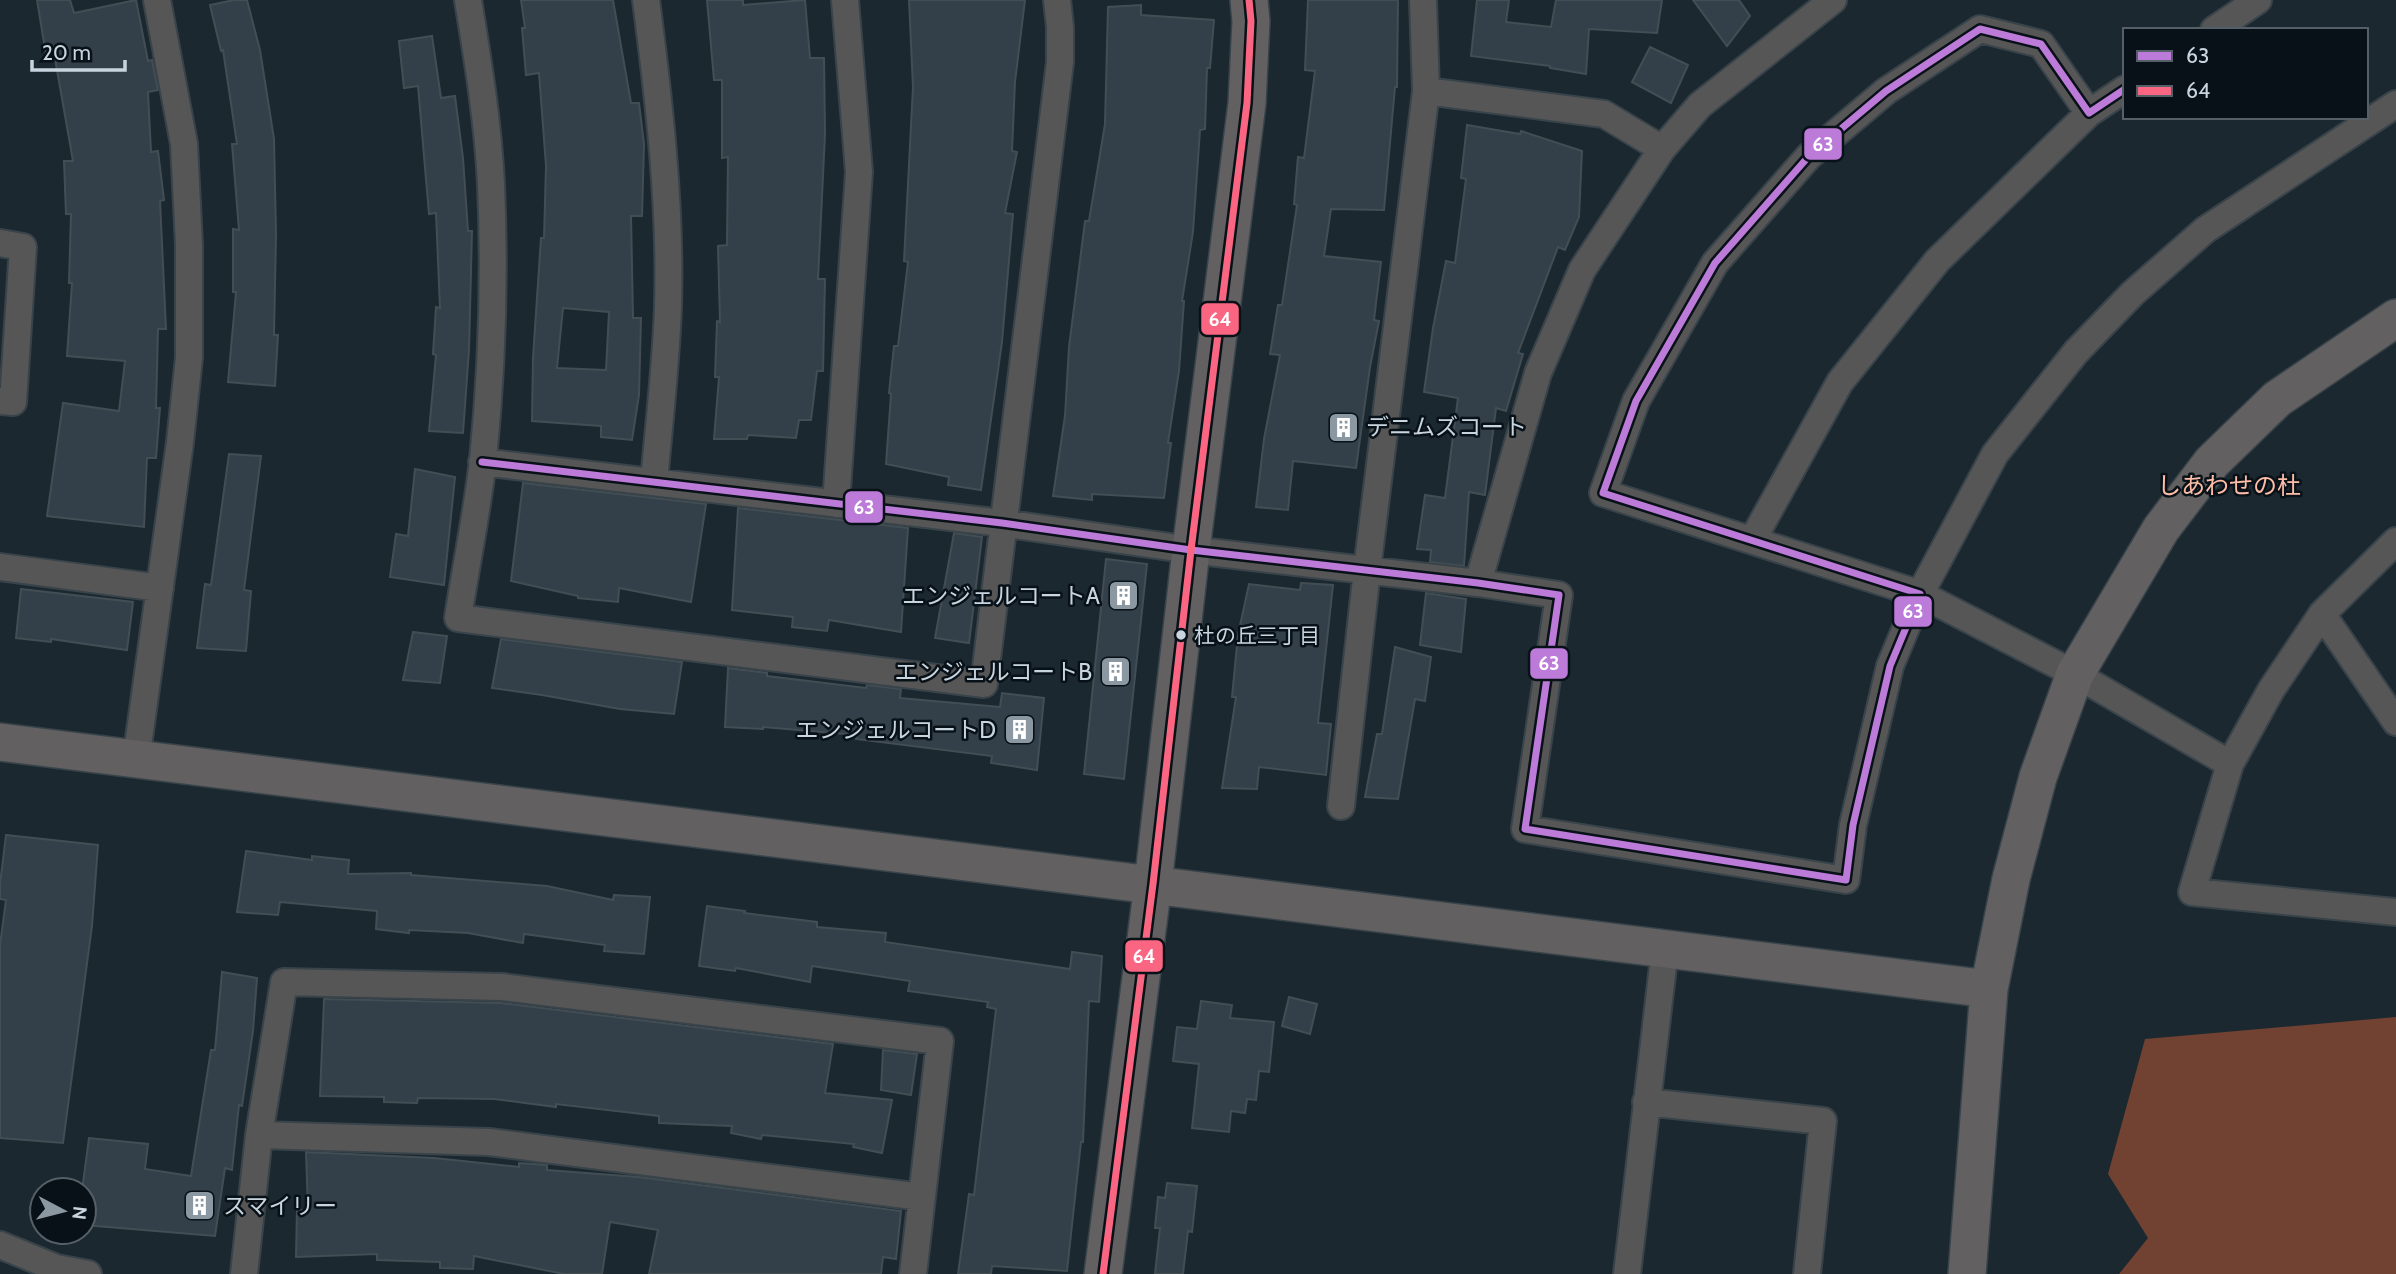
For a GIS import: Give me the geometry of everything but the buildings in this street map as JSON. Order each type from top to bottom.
[{"type":"street","points":[[136,760],[189,358],[189,245],[184,144],[157,0]]},
{"type":"street","points":[[468,0],[480,74],[491,182],[493,275],[490,375],[482,462],[458,618],[984,684],[1060,62],[1057,0]]},
{"type":"street","points":[[646,0],[657,85],[666,207],[668,306],[654,482]]},
{"type":"street","points":[[836,504],[859,172],[845,0]]},
{"type":"street","points":[[1103,1274],[1247,103],[1251,21],[1249,0]]},
{"type":"street","points":[[1341,806],[1426,91],[1423,0]]},
{"type":"street","points":[[1478,583],[1538,373],[1583,270],[1662,149],[1700,105],[1833,0]]},
{"type":"street","points":[[2217,28],[2258,0]]},
{"type":"street","points":[[2090,113],[2041,44],[1980,29],[1886,92],[1809,156],[1715,263],[1636,401],[1603,493],[1920,594],[2075,674],[2230,764]]},
{"type":"street","points":[[1753,539],[1840,382],[1937,261],[2090,113],[2123,90]]},
{"type":"street","points":[[1426,91],[1604,114],[1662,149]]},
{"type":"street","points":[[482,462],[1002,523],[1191,550],[1559,595],[1525,829],[1846,880],[1853,825],[1890,666],[1920,594],[1995,454],[2076,352],[2132,294],[2205,230],[2396,104]]},
{"type":"street","points":[[0,243],[23,247],[13,402],[0,401]]},
{"type":"street","points":[[1967,1274],[1989,989],[2011,879],[2038,777],[2075,674],[2161,529],[2212,462],[2277,399],[2396,318]]},
{"type":"street","points":[[2396,541],[2322,614],[2271,690],[2230,764],[2192,892],[2396,912]]},
{"type":"street","points":[[0,567],[160,588]]},
{"type":"street","points":[[2322,614],[2396,722]]},
{"type":"street","points":[[0,743],[1989,989]]},
{"type":"street","points":[[1627,1274],[1665,949]]},
{"type":"street","points":[[244,1274],[259,1135],[284,982],[502,986],[940,1041],[914,1274]]},
{"type":"street","points":[[1646,1102],[1823,1121],[1807,1274]]},
{"type":"street","points":[[259,1135],[489,1142],[921,1197]]},
{"type":"street","points":[[0,1245],[56,1271],[88,1274]]},
{"type":"shaded area","points":[[2396,1017],[2396,1274],[2119,1274],[2148,1238],[2108,1174],[2145,1039]]},
{"type":"transit line","name":"64","points":[[1103,1274],[1247,103],[1251,21],[1249,0]]},
{"type":"transit line","name":"63","points":[[482,462],[1002,523],[1191,550],[1559,595],[1525,829],[1846,880],[1853,825],[1890,666],[1920,594],[1603,493],[1636,401],[1715,263],[1809,156],[1886,91],[1980,29],[2041,44],[2089,113],[2123,90]]},
{"type":"place","name":"デニムズコート","points":[[1343,427]]},
{"type":"place","name":"エンジェルコートA","points":[[1123,596]]},
{"type":"place","name":"杜の丘三丁目","points":[[1181,635]]},
{"type":"place","name":"エンジェルコートB","points":[[1115,672]]},
{"type":"place","name":"エンジェルコートD","points":[[1019,730]]},
{"type":"place","name":"スマイリー","points":[[200,1206]]},
{"type":"district","name":"しあわせの杜","points":[[2229,485]]}]
